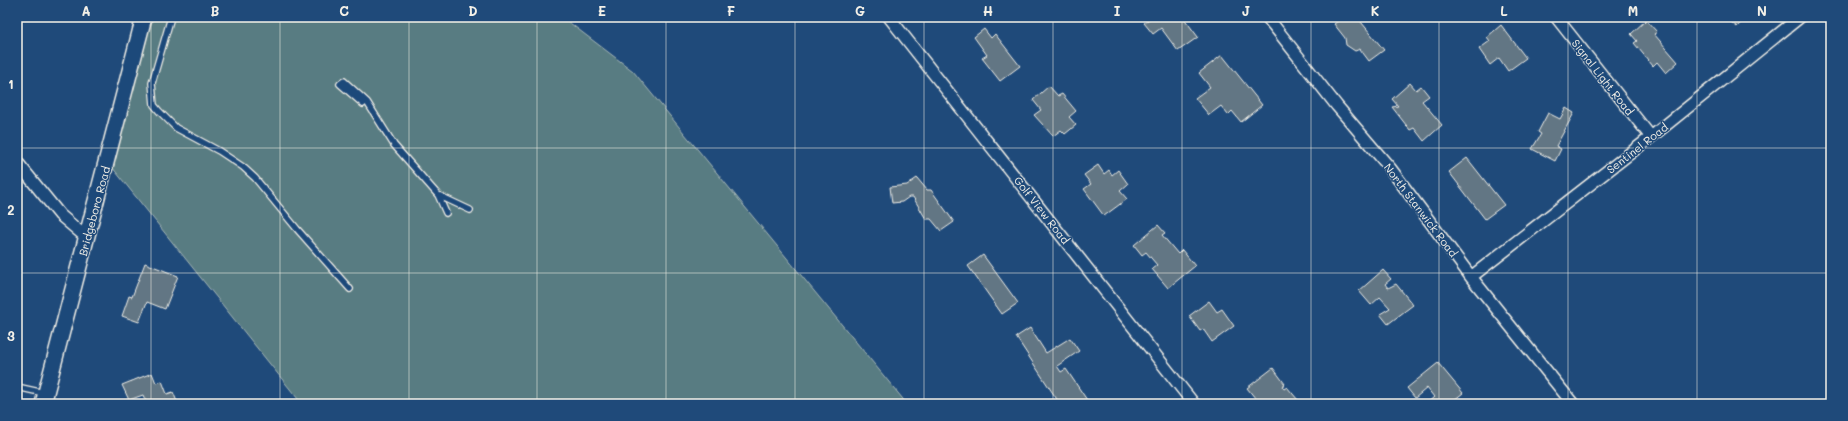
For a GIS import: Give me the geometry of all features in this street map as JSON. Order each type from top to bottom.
[{"type":"main road","name":"Bridgeboro Road","points":[[44,399],[144,17]]},
{"type":"street","name":"Golf View Road","points":[[889,17],[1194,404]]},
{"type":"street","name":"North Stanwick Road","points":[[1267,17],[1337,106],[1390,168],[1471,277],[1573,404]]},
{"type":"street","name":"Signal Light Road","points":[[1556,17],[1651,137]]},
{"type":"street","name":"Sentinel Road","points":[[1471,277],[1651,137],[1800,17]]},
{"type":"street","points":[[17,162],[60,215],[87,238]]},
{"type":"lane","points":[[171,17],[152,84],[152,95],[156,108],[176,128],[219,151],[243,167],[255,178],[297,229],[350,289]]},
{"type":"lane","points":[[362,104],[340,84],[344,81],[367,102],[394,145],[438,195],[446,213]]},
{"type":"lane","points":[[438,195],[470,210]]},
{"type":"lane","points":[[17,387],[44,399]]},
{"type":"green space","points":[[144,17],[562,17],[633,71],[907,404],[302,404],[112,167]]},
{"type":"building","points":[[1152,17],[1183,17],[1198,37],[1178,51],[1161,28],[1153,34],[1144,23]]},
{"type":"building","points":[[1343,17],[1357,17],[1384,50],[1369,61],[1360,49],[1355,51],[1346,45],[1345,38],[1334,24]]},
{"type":"building","points":[[1725,17],[1746,17],[1737,27]]},
{"type":"building","points":[[1646,20],[1657,32],[1654,34],[1678,62],[1666,73],[1657,62],[1653,66],[1634,43],[1637,41],[1631,34]]},
{"type":"building","points":[[1501,25],[1526,58],[1508,71],[1499,58],[1490,65],[1479,49],[1490,41],[1487,37]]},
{"type":"building","points":[[984,29],[991,38],[995,34],[1020,66],[1000,81],[982,58],[987,55],[974,37]]},
{"type":"building","points":[[1222,55],[1262,105],[1241,122],[1232,111],[1228,115],[1221,106],[1209,115],[1195,98],[1210,87],[1199,73]]},
{"type":"building","points":[[1410,83],[1416,90],[1421,86],[1429,96],[1422,101],[1442,125],[1424,141],[1414,128],[1410,130],[1392,107],[1398,106],[1392,99]]},
{"type":"building","points":[[1049,86],[1058,96],[1062,94],[1076,111],[1069,117],[1076,125],[1065,134],[1061,130],[1053,136],[1034,115],[1041,110],[1033,100]]},
{"type":"building","points":[[1566,108],[1574,113],[1556,146],[1561,149],[1555,161],[1532,149],[1541,134],[1538,132],[1548,113],[1560,119]]},
{"type":"building","points":[[1467,158],[1504,205],[1485,219],[1449,172]]},
{"type":"building","points":[[1098,165],[1104,174],[1109,170],[1112,175],[1118,170],[1128,184],[1120,191],[1127,199],[1104,216],[1084,189],[1091,184],[1084,175]]},
{"type":"building","points":[[917,178],[927,190],[931,190],[954,222],[941,231],[931,219],[926,219],[913,197],[909,197],[902,202],[892,203],[890,187],[907,185]]},
{"type":"building","points":[[1158,225],[1165,233],[1162,235],[1178,254],[1182,250],[1195,266],[1168,288],[1152,269],[1157,265],[1146,252],[1142,255],[1134,245]]},
{"type":"building","points":[[983,255],[1018,303],[1002,314],[968,266]]},
{"type":"building","points":[[145,263],[178,276],[165,309],[147,302],[139,322],[122,316],[129,296],[132,297]]},
{"type":"building","points":[[1383,270],[1391,279],[1385,284],[1388,288],[1396,284],[1413,305],[1388,324],[1380,314],[1390,308],[1380,297],[1371,305],[1359,291]]},
{"type":"building","points":[[1209,301],[1217,312],[1222,309],[1234,326],[1212,342],[1203,329],[1200,331],[1189,316]]},
{"type":"building","points":[[1030,328],[1046,353],[1070,338],[1079,351],[1057,366],[1061,372],[1066,369],[1087,400],[1085,401],[1087,404],[1060,404],[1016,337]]},
{"type":"building","points":[[1438,363],[1463,393],[1449,404],[1426,404],[1434,397],[1427,388],[1415,398],[1407,388]]},
{"type":"building","points":[[1273,368],[1285,384],[1282,386],[1284,389],[1287,387],[1298,400],[1295,404],[1265,404],[1263,402],[1260,404],[1247,388]]},
{"type":"building","points":[[152,373],[156,383],[162,381],[167,394],[173,392],[178,404],[147,404],[143,395],[129,400],[122,385]]}]
